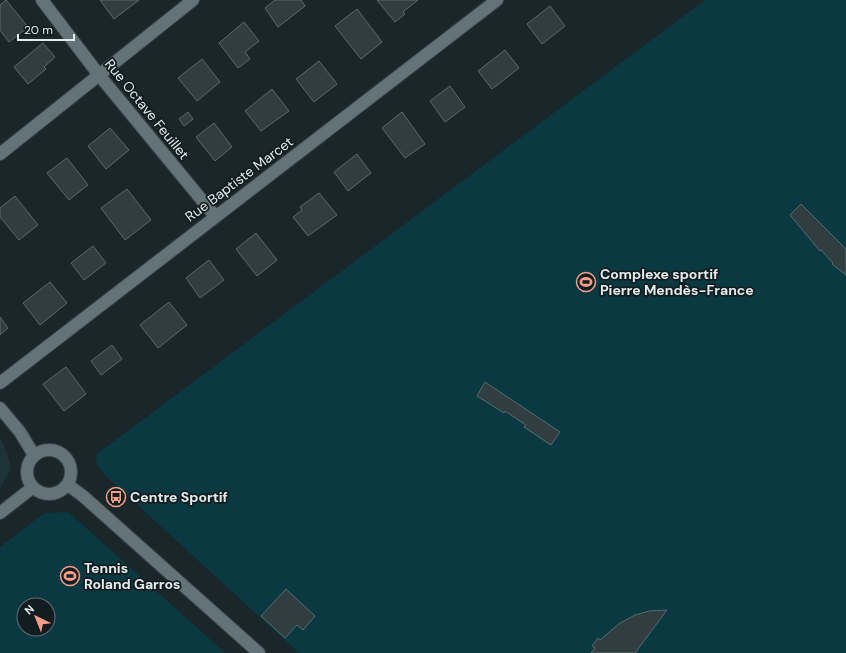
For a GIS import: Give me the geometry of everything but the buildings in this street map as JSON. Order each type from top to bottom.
[{"type":"street","name":"Rue Octave Feuillet","points":[[42,0],[99,75],[215,216]]},
{"type":"street","points":[[0,154],[193,0]]},
{"type":"street","name":"Rue Baptiste Marcet","points":[[0,383],[497,0]]},
{"type":"street","points":[[0,408],[20,432],[34,455]]},
{"type":"street","points":[[45,450],[57,451],[66,458],[71,467],[71,476],[68,485],[58,494],[44,495],[32,488],[26,477],[27,465],[34,455],[45,450]]},
{"type":"street","points":[[68,485],[88,500],[259,653]]},
{"type":"street","points":[[0,513],[32,488]]},
{"type":"shaded area","name":"Complexe sportif Pierre Mendès-France","points":[[705,0],[846,0],[846,653],[299,653],[105,475],[96,463],[97,454]]},
{"type":"shaded area","points":[[0,437],[7,453],[11,468],[0,489]]},
{"type":"shaded area","name":"Tennis Roland Garros","points":[[68,512],[225,653],[0,653],[0,547],[45,513]]},
{"type":"place","name":"Complexe sportif Pierre Mendès-France","points":[[586,282]]},
{"type":"place","name":"Centre Sportif","points":[[116,497]]},
{"type":"place","name":"Tennis Roland Garros","points":[[70,576]]}]
